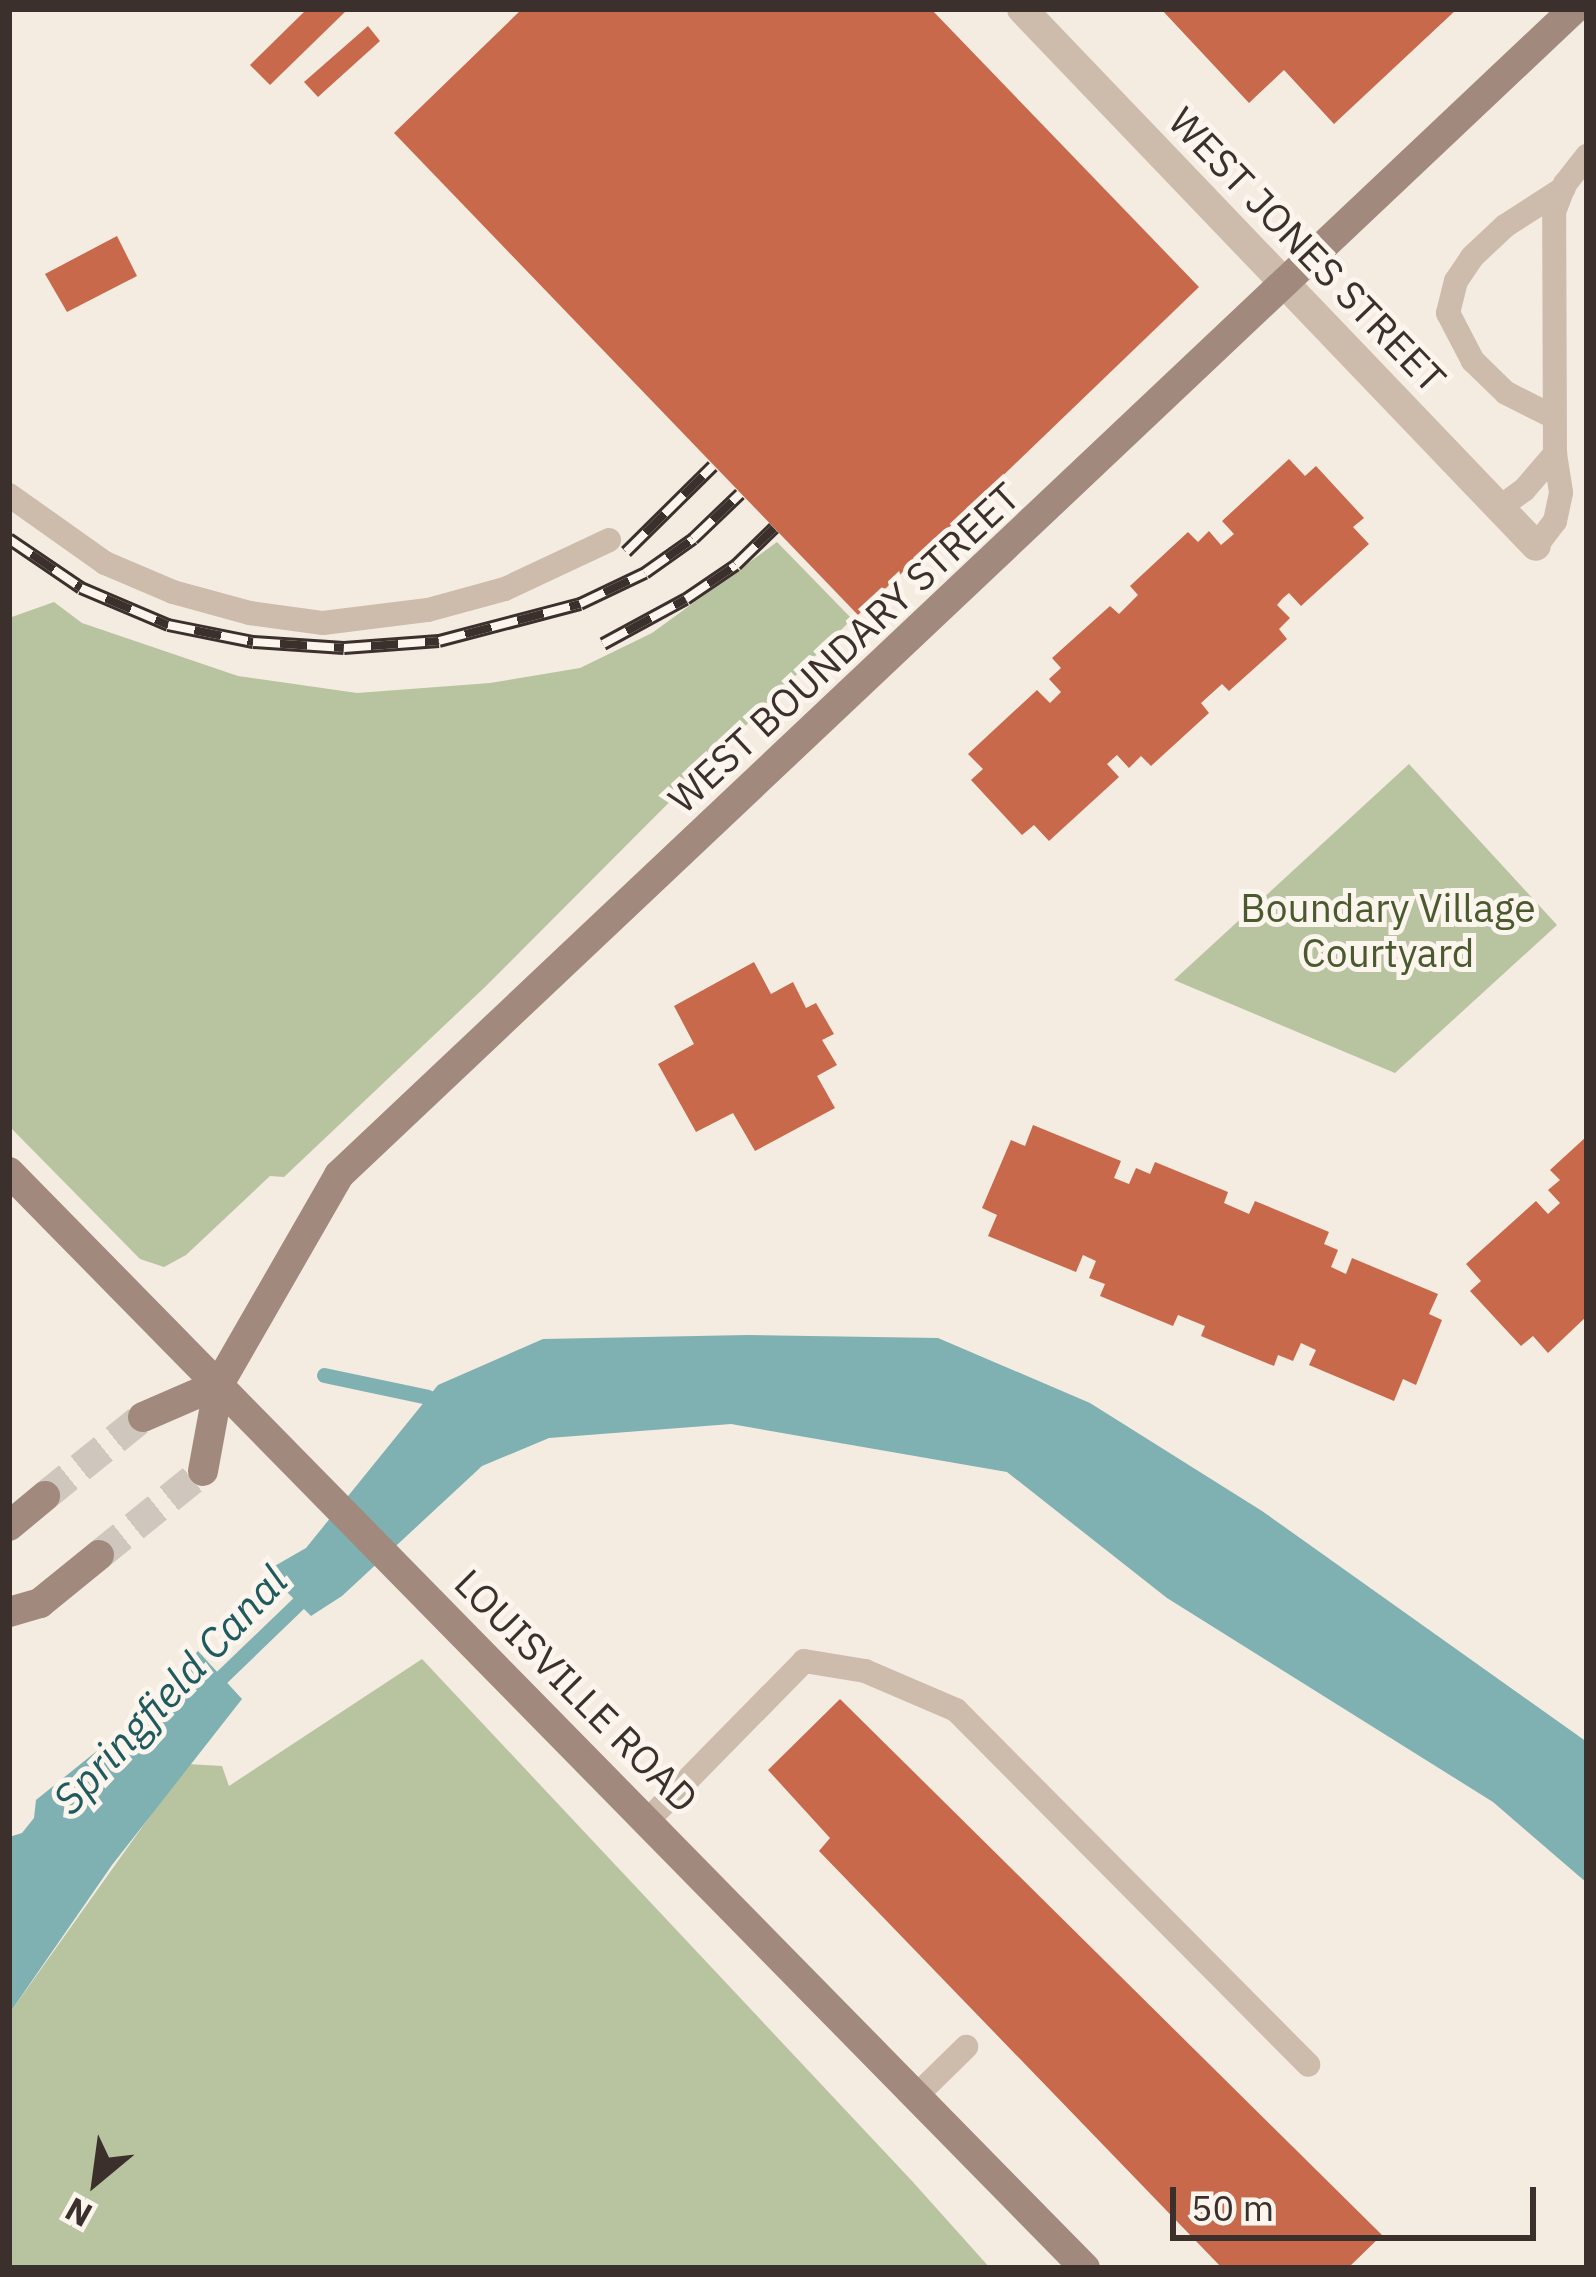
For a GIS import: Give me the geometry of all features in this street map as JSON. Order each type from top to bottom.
[{"type":"main road","name":"WEST BOUNDARY STREET","points":[[202,1471],[219,1384],[339,1175],[1574,9]]},
{"type":"main road","name":"LOUISVILLE ROAD","points":[[9,1172],[1085,2268]]},
{"type":"main road","points":[[143,1417],[219,1384]]},
{"type":"main road","points":[[9,1526],[45,1496]]},
{"type":"main road","points":[[9,1612],[40,1603],[99,1555]]},
{"type":"street","name":"WEST JONES STREET","points":[[1022,9],[1536,546]]},
{"type":"lane","points":[[1536,546],[1555,521],[1561,493],[1554,417],[1554,212],[1587,156]]},
{"type":"lane","points":[[1554,417],[1506,393],[1473,361],[1448,314],[1456,281],[1472,256],[1505,226],[1564,188]]},
{"type":"lane","points":[[1499,508],[1524,490],[1555,454]]},
{"type":"lane","points":[[9,495],[105,563],[172,592],[250,613],[323,623],[428,610],[505,590],[609,540]]},
{"type":"lane","points":[[649,1819],[804,1661],[866,1671],[956,1710],[1308,2065]]},
{"type":"lane","points":[[917,2095],[966,2047]]},
{"type":"green space","points":[[777,542],[852,619],[485,987],[284,1177],[270,1176],[186,1255],[164,1267],[140,1259],[9,1126],[9,618],[54,602],[82,623],[238,676],[357,693],[490,683],[580,668],[652,633]]},
{"type":"green space","name":"Boundary Village Courtyard","points":[[1409,764],[1557,925],[1395,1073],[1174,980]]},
{"type":"green space","points":[[422,1659],[990,2268],[9,2268],[9,2014],[187,1764],[222,1766],[229,1786]]},
{"type":"water","points":[[938,1338],[1090,1403],[1262,1511],[1587,1742],[1587,1883],[1493,1802],[1167,1598],[1007,1472],[731,1424],[549,1438],[482,1466],[342,1596],[311,1616],[266,1571],[306,1548],[438,1385],[543,1339]]},
{"type":"water","points":[[198,1651],[242,1699],[112,1865],[9,2014],[9,1837],[22,1833],[34,1818],[36,1800],[139,1717]]},
{"type":"building","points":[[307,9],[348,9],[270,85],[250,65]]},
{"type":"building","points":[[522,9],[931,9],[1199,287],[858,615],[394,133]]},
{"type":"building","points":[[1161,9],[1457,9],[1334,124],[1284,70],[1249,103]]},
{"type":"building","points":[[368,26],[380,41],[318,97],[304,82]]},
{"type":"building","points":[[117,236],[137,276],[67,312],[45,274]]},
{"type":"building","points":[[1289,459],[1305,476],[1316,466],[1364,518],[1353,527],[1369,544],[1301,606],[1289,593],[1283,598],[1277,605],[1290,618],[1279,629],[1287,639],[1229,691],[1222,684],[1201,703],[1209,713],[1151,766],[1141,756],[1129,768],[1117,755],[1107,764],[1119,777],[1049,841],[1034,825],[1022,835],[971,780],[983,769],[968,754],[1037,690],[1050,703],[1061,692],[1049,679],[1061,668],[1052,658],[1110,606],[1119,614],[1138,595],[1130,586],[1188,532],[1198,542],[1209,531],[1221,545],[1234,534],[1222,521]]},
{"type":"building","points":[[754,962],[771,994],[793,982],[806,1008],[816,1003],[834,1034],[822,1040],[837,1065],[817,1076],[835,1108],[755,1151],[733,1113],[696,1132],[658,1064],[694,1044],[674,1006]]},
{"type":"building","points":[[1033,1125],[1121,1161],[1114,1178],[1129,1184],[1136,1168],[1150,1174],[1155,1162],[1228,1192],[1224,1203],[1249,1214],[1255,1201],[1329,1232],[1324,1244],[1338,1250],[1331,1267],[1346,1274],[1352,1258],[1438,1294],[1429,1314],[1442,1320],[1416,1385],[1403,1379],[1394,1401],[1309,1365],[1316,1350],[1301,1343],[1293,1361],[1278,1355],[1274,1366],[1201,1336],[1205,1326],[1178,1315],[1173,1326],[1100,1296],[1105,1284],[1089,1278],[1096,1261],[1083,1255],[1076,1272],[988,1236],[997,1215],[982,1208],[1011,1140],[1025,1146]]},
{"type":"building","points":[[1587,1136],[1587,1316],[1548,1353],[1533,1336],[1521,1346],[1470,1291],[1481,1281],[1466,1264],[1536,1201],[1548,1214],[1560,1203],[1548,1190],[1560,1180],[1550,1170]]},
{"type":"building","points":[[840,1699],[1382,2235],[1348,2268],[1222,2268],[819,1851],[830,1838],[768,1770]]},
{"type":"waterway","points":[[324,1375],[428,1397]]},
{"type":"waterway","name":"Springfield Canal","points":[[209,1689],[313,1589]]},
{"type":"tunnel","points":[[45,1496],[143,1417]]},
{"type":"tunnel","points":[[99,1555],[203,1471]]},
{"type":"railway","points":[[626,552],[713,466]]},
{"type":"railway","points":[[9,539],[81,588],[168,625],[253,642],[344,648],[439,641],[580,604],[645,573],[693,539],[740,494]]},
{"type":"railway","points":[[603,644],[686,599],[736,565],[774,528]]}]
